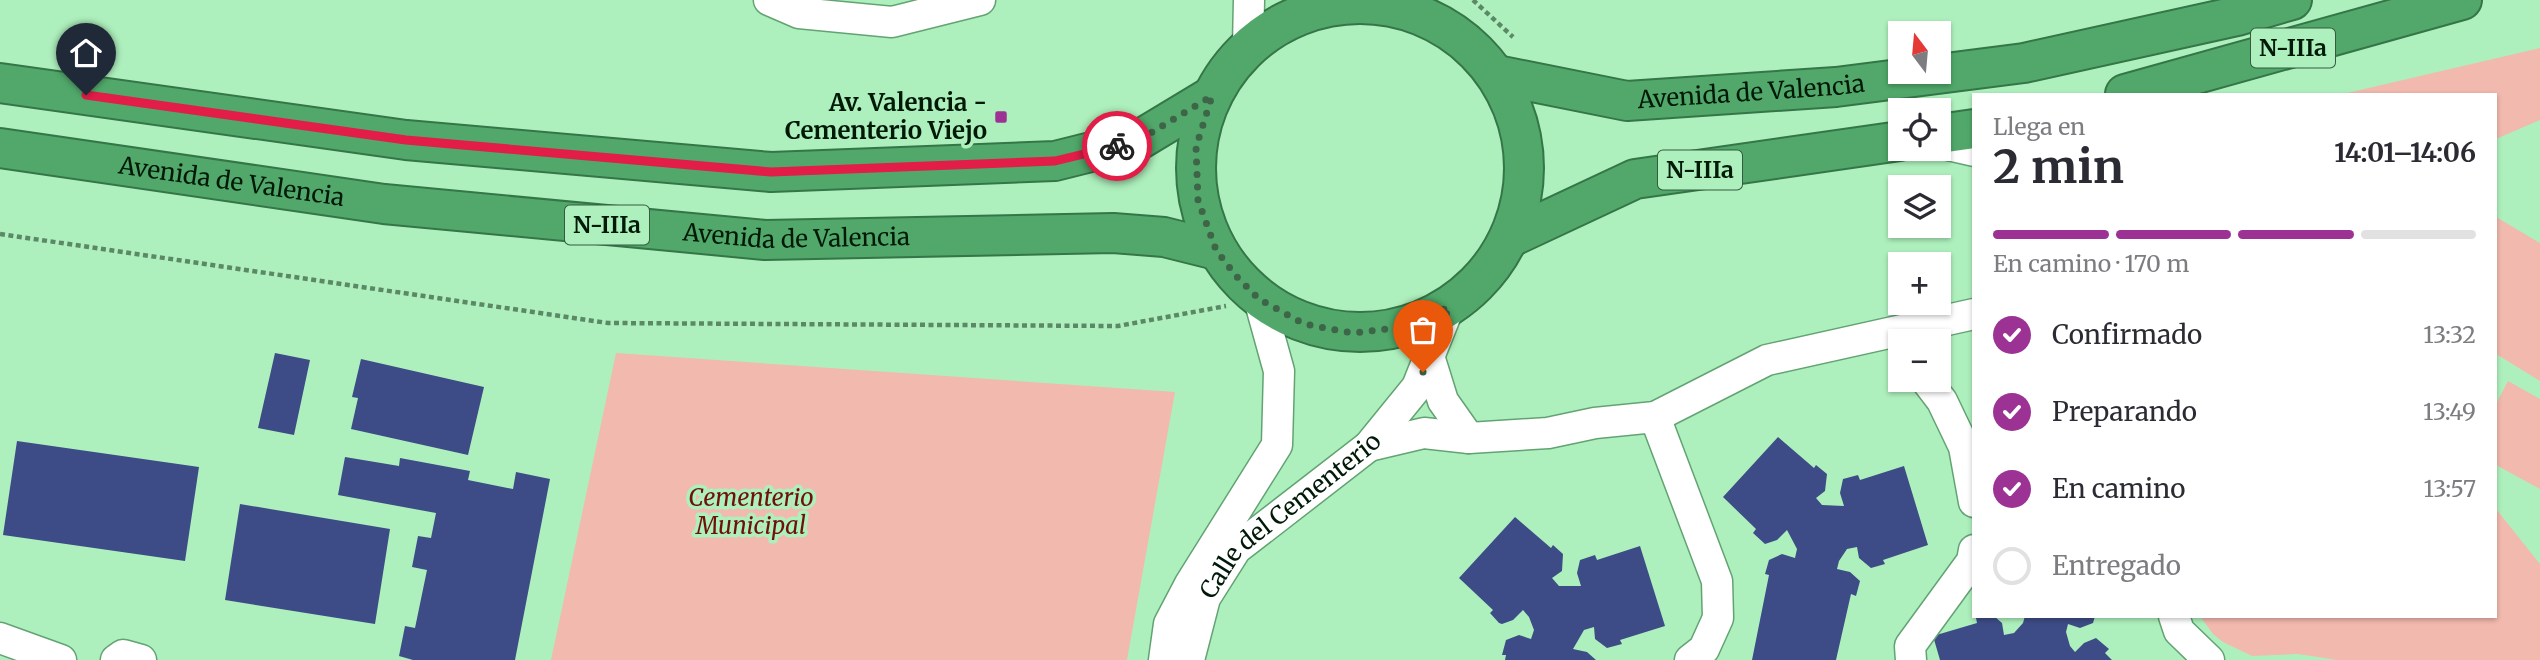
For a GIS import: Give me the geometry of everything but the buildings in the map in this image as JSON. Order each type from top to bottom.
[{"type":"highway","name":"Avenida de Valencia","points":[[1497,75],[1627,101],[1836,87],[2024,63],[2237,16],[2292,0]]},
{"type":"highway","name":"N-IIIa","points":[[2129,93],[2462,0]]},
{"type":"highway","points":[[1355,1],[1411,11],[1460,36],[1497,75],[1521,126],[1525,182],[1511,237],[1485,276],[1449,307],[1403,327],[1353,333],[1304,324],[1259,299],[1236,276],[1216,250],[1198,200],[1196,147],[1212,96],[1248,46],[1299,15],[1355,1]]},
{"type":"highway","points":[[0,83],[406,140],[771,172],[1055,161],[1139,140],[1212,96]]},
{"type":"highway","points":[[1951,132],[1972,129]]},
{"type":"highway","name":"N-IIIa","points":[[1511,237],[1634,179],[1888,143]]},
{"type":"highway","name":"Avenida de Valencia","points":[[0,148],[384,204],[765,240],[1113,233],[1164,237],[1216,250]]},
{"type":"street","points":[[769,0],[892,22],[980,0]]},
{"type":"street","points":[[1248,46],[1249,0]]},
{"type":"street","points":[[1951,146],[1972,151]]},
{"type":"street","name":"Calle del Cementerio","points":[[1164,660],[1169,624],[1190,584],[1277,445],[1279,371],[1259,299]]},
{"type":"street","name":"Calle del Cementerio","points":[[1189,660],[1205,598],[1236,549],[1369,446],[1417,387],[1449,307]]},
{"type":"street","points":[[1369,446],[1424,433],[1469,438],[1548,433],[1595,423],[1655,416],[1767,360],[1972,314]]},
{"type":"street","points":[[1878,334],[1888,343]]},
{"type":"street","points":[[1429,356],[1443,401],[1469,438]]},
{"type":"street","points":[[1935,392],[1964,447],[1972,491]]},
{"type":"street","points":[[1655,416],[1717,581],[1718,618],[1704,649],[1690,660]]},
{"type":"street","points":[[1911,660],[1910,646],[1972,561]]},
{"type":"street","points":[[2175,618],[2179,631],[2209,660]]},
{"type":"street","points":[[0,638],[61,660]]},
{"type":"street","points":[[116,660],[123,655],[141,660]]},
{"type":"path","points":[[0,234],[608,323],[1118,326],[1259,299]]},
{"type":"green space","points":[[2540,48],[2540,120],[2497,139],[2497,93],[2347,93]]},
{"type":"green space","points":[[2497,218],[2540,243],[2540,381],[2497,355]]},
{"type":"green space","name":"Cementerio Municipal","points":[[616,353],[1175,392],[1127,660],[551,660]]},
{"type":"green space","points":[[2508,381],[2540,399],[2540,489],[2497,466],[2497,402]]},
{"type":"green space","points":[[2497,510],[2540,564],[2540,660],[2337,660],[2298,654],[2252,656],[2213,634],[2201,618],[2497,618]]},
{"type":"way so far","points":[[1117,146],[1139,140],[1212,96],[1196,147],[1198,200],[1216,250],[1236,276],[1259,299],[1304,324],[1353,333],[1403,327],[1449,307],[1423,372]]},
{"type":"place","name":"Av. Valencia - Cementerio Viejo","points":[[1001,117]]},
{"type":"route","points":[[86,95],[406,140],[771,172],[1055,161],[1117,146]]}]
